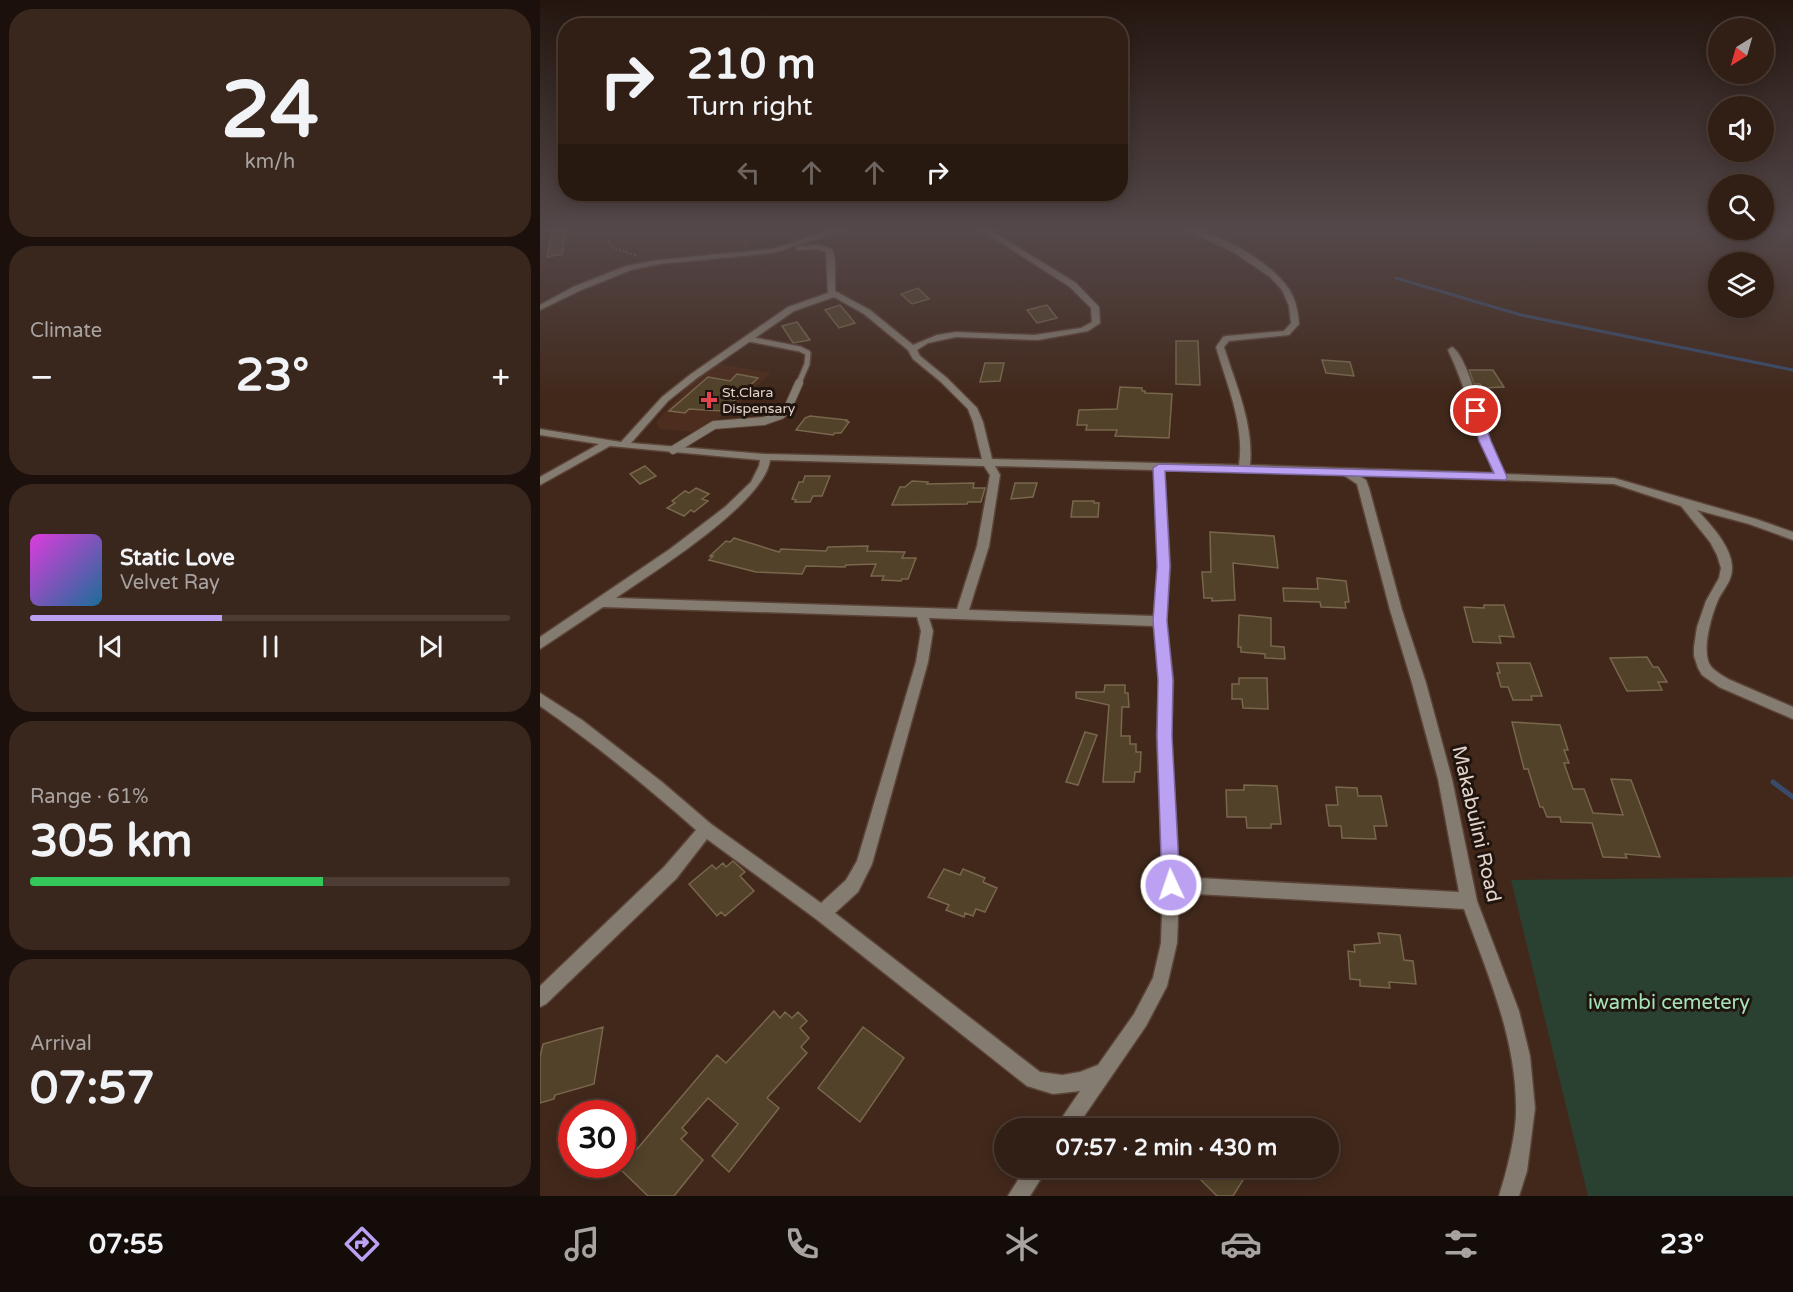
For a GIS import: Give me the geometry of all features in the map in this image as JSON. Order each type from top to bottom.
[{"type":"street","points":[[540,308],[590,284]]},
{"type":"street","points":[[830,284],[834,294],[867,312],[912,349],[916,357],[944,380],[972,408],[988,463],[995,475],[983,546],[962,613]]},
{"type":"street","points":[[912,349],[923,343],[949,337],[987,334],[1041,337],[1083,331],[1096,323],[1095,307],[1071,284]]},
{"type":"street","points":[[1244,469],[1246,453],[1244,426],[1220,347],[1226,339],[1286,333],[1295,324],[1296,316],[1284,287],[1280,284]]},
{"type":"street","points":[[623,445],[671,393],[791,309],[834,294]]},
{"type":"street","points":[[1452,350],[1463,372],[1485,441],[1501,477]]},
{"type":"street","points":[[540,432],[623,445],[765,457],[1344,471],[1614,481],[1684,503],[1749,519],[1793,536]]},
{"type":"street","points":[[540,482],[608,442]]},
{"type":"street","points":[[540,644],[682,546],[741,500],[760,476],[765,457]]},
{"type":"street","points":[[1072,1118],[1140,1020],[1161,980],[1169,943],[1171,885],[1164,736],[1166,680],[1160,621],[1164,566],[1159,468]]},
{"type":"street","name":"Makabulini Road","points":[[1344,471],[1362,482],[1365,488],[1396,610],[1445,779],[1469,901],[1510,1011],[1521,1056],[1526,1108],[1516,1171],[1509,1196]]},
{"type":"street","points":[[1684,503],[1706,528],[1726,563],[1726,575],[1713,600],[1701,642],[1700,656],[1703,666],[1717,678],[1793,713]]},
{"type":"street","points":[[598,602],[1160,621]]},
{"type":"street","points":[[822,913],[852,886],[864,864],[922,662],[927,631],[921,612]]},
{"type":"street","points":[[540,699],[577,724],[706,829],[822,913],[1034,1079],[1047,1084],[1070,1084],[1107,1070]]},
{"type":"street","points":[[540,998],[670,873],[706,829]]},
{"type":"street","points":[[1171,885],[1469,901]]},
{"type":"street","points":[[1017,1196],[1030,1178]]},
{"type":"lane","points":[[673,450],[714,425],[728,421],[769,420],[783,415],[787,410],[807,363],[808,352],[749,339]]},
{"type":"shaded area","name":"St.Clara Dispensary","points":[[715,363],[771,373],[730,411],[695,432],[659,429],[656,422],[685,389]]},
{"type":"green space","name":"iwambi cemetery","points":[[1793,877],[1793,1196],[1588,1196],[1511,880]]},
{"type":"building","points":[[918,288],[929,299],[912,304],[901,294]]},
{"type":"building","points":[[840,305],[855,323],[839,328],[825,310]]},
{"type":"building","points":[[1047,305],[1057,318],[1037,323],[1027,310]]},
{"type":"building","points":[[797,322],[810,340],[793,343],[782,326]]},
{"type":"building","points":[[1176,341],[1198,341],[1200,385],[1176,384]]},
{"type":"building","points":[[1322,360],[1350,362],[1354,376],[1326,373]]},
{"type":"building","points":[[985,363],[1004,363],[1000,381],[980,382]]},
{"type":"building","points":[[1469,370],[1493,370],[1504,387],[1483,388],[1480,384],[1474,384]]},
{"type":"building","points":[[737,374],[758,378],[723,411],[689,409],[685,413],[669,411],[708,377],[730,381]]},
{"type":"building","points":[[1120,387],[1142,388],[1145,393],[1172,394],[1169,438],[1115,436],[1117,430],[1086,430],[1087,425],[1077,425],[1079,410],[1117,409]]},
{"type":"building","points":[[810,416],[849,422],[841,433],[833,435],[796,430],[805,418]]},
{"type":"building","points":[[645,466],[656,476],[640,484],[630,474]]},
{"type":"building","points":[[805,476],[830,476],[822,496],[813,496],[810,502],[795,502],[796,500],[792,499],[799,482],[803,482]]},
{"type":"building","points":[[912,481],[928,482],[927,484],[974,483],[973,488],[985,488],[981,502],[892,505],[900,487],[905,487]]},
{"type":"building","points":[[1015,483],[1037,483],[1033,497],[1011,499]]},
{"type":"building","points":[[696,488],[709,494],[702,499],[708,501],[694,512],[691,510],[684,516],[667,508],[675,503],[672,501],[685,491],[689,493]]},
{"type":"building","points":[[1073,501],[1099,503],[1098,517],[1071,517]]},
{"type":"building","points":[[1210,532],[1274,536],[1278,568],[1233,563],[1235,600],[1212,601],[1212,598],[1204,598],[1202,572],[1211,572]]},
{"type":"building","points":[[734,538],[779,552],[781,549],[826,551],[828,547],[868,546],[867,551],[905,552],[902,558],[916,558],[908,579],[901,581],[882,580],[884,576],[871,576],[876,564],[846,565],[845,567],[806,566],[802,574],[756,572],[709,560],[713,556],[710,556],[726,541],[730,542]]},
{"type":"building","points":[[1317,578],[1346,581],[1349,602],[1345,602],[1346,608],[1321,607],[1320,602],[1284,601],[1283,588],[1318,589]]},
{"type":"building","points":[[1484,605],[1504,605],[1514,637],[1499,636],[1501,643],[1473,642],[1464,607],[1484,608]]},
{"type":"building","points":[[1239,615],[1271,618],[1271,646],[1284,647],[1285,659],[1265,658],[1265,654],[1241,652],[1241,647],[1238,647]]},
{"type":"building","points":[[1647,657],[1653,667],[1658,667],[1667,682],[1658,682],[1662,690],[1627,691],[1610,658]]},
{"type":"building","points":[[1497,663],[1530,663],[1542,696],[1531,696],[1532,700],[1513,700],[1508,687],[1501,687]]},
{"type":"building","points":[[1239,678],[1267,678],[1268,709],[1243,708],[1242,699],[1232,699],[1232,684],[1239,684]]},
{"type":"building","points":[[1105,685],[1125,685],[1125,693],[1128,693],[1129,707],[1122,707],[1121,736],[1130,736],[1130,744],[1136,744],[1136,752],[1141,752],[1140,772],[1135,772],[1134,782],[1103,782],[1109,705],[1076,698],[1076,692],[1104,692]]},
{"type":"building","points":[[1512,722],[1560,725],[1568,750],[1564,750],[1569,763],[1564,763],[1573,789],[1584,789],[1593,813],[1623,815],[1611,779],[1631,780],[1660,857],[1625,854],[1627,858],[1603,857],[1592,823],[1561,822],[1560,817],[1547,817],[1543,807],[1540,807],[1528,769],[1524,769]]},
{"type":"building","points":[[1085,732],[1097,735],[1078,785],[1066,782]]},
{"type":"building","points":[[1244,785],[1277,786],[1281,824],[1271,824],[1271,828],[1247,828],[1246,817],[1227,817],[1226,790],[1244,790]]},
{"type":"building","points":[[1336,787],[1357,788],[1358,796],[1381,796],[1387,826],[1374,826],[1376,839],[1342,838],[1341,826],[1329,826],[1326,805],[1338,805]]},
{"type":"building","points":[[733,861],[745,872],[740,876],[754,891],[725,916],[721,912],[717,916],[689,884],[712,865],[716,869],[723,863],[726,867]]},
{"type":"building","points":[[944,869],[960,875],[963,869],[985,878],[983,882],[997,888],[985,912],[976,909],[973,916],[965,913],[964,917],[946,910],[949,905],[928,897]]},
{"type":"building","points":[[1378,933],[1400,935],[1404,960],[1413,961],[1416,984],[1389,982],[1390,988],[1360,986],[1360,980],[1350,979],[1348,951],[1355,952],[1354,945],[1380,943]]},
{"type":"building","points":[[774,1011],[780,1018],[785,1012],[792,1018],[798,1012],[807,1021],[800,1028],[809,1038],[801,1047],[807,1053],[767,1098],[779,1108],[729,1172],[712,1156],[738,1124],[708,1098],[682,1128],[687,1133],[681,1139],[703,1160],[674,1196],[648,1196],[629,1178],[636,1178],[636,1150],[717,1055],[726,1063]]},
{"type":"building","points":[[603,1027],[594,1084],[555,1095],[554,1099],[540,1103],[540,1057],[543,1044]]},
{"type":"building","points":[[863,1027],[904,1058],[860,1122],[818,1088]]},
{"type":"building","points":[[1199,1178],[1244,1178],[1233,1196],[1217,1196]]},
{"type":"waterway","points":[[1416,284],[1521,315],[1793,370]]},
{"type":"waterway","points":[[1773,782],[1793,797]]},
{"type":"place","name":"St.Clara Dispensary","points":[[709,400]]},
{"type":"route","points":[[1171,885],[1164,736],[1166,680],[1160,621],[1164,566],[1159,468],[1207,467],[1501,477],[1485,441],[1476,411]]}]
